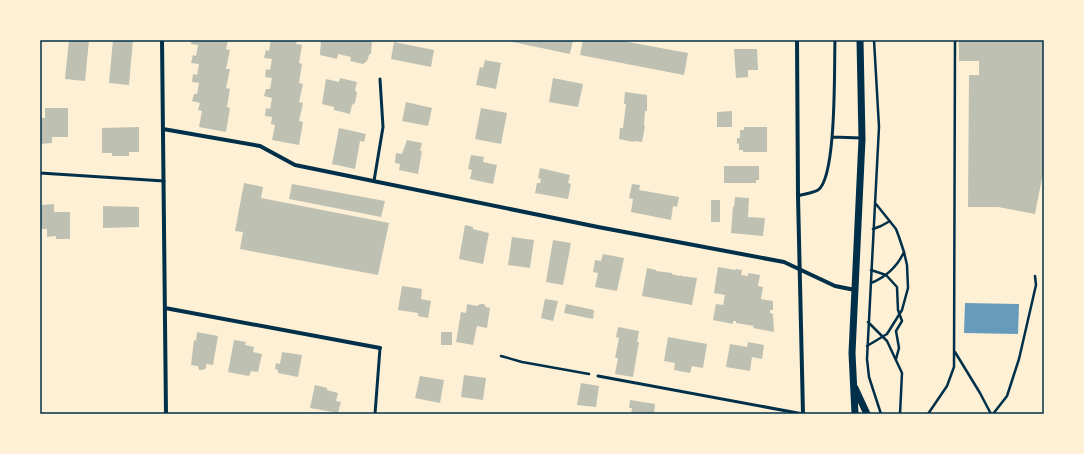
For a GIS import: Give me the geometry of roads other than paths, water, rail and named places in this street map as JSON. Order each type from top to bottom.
[{"type":"street","points":[[162,40],[166,414]]},
{"type":"street","points":[[797,40],[798,196],[801,270],[803,414]]},
{"type":"street","points":[[855,414],[852,353],[862,139],[860,40]]},
{"type":"street","points":[[163,129],[260,146],[295,165],[598,227],[784,262],[835,286],[855,290]]},
{"type":"street","points":[[165,308],[380,348]]},
{"type":"street","points":[[854,386],[867,414]]},
{"type":"lane","points":[[798,196],[819,190],[826,179],[833,137],[835,40]]},
{"type":"lane","points":[[374,181],[383,127],[380,79]]},
{"type":"lane","points":[[833,137],[862,139]]},
{"type":"lane","points":[[40,173],[164,181]]},
{"type":"lane","points":[[374,414],[380,348]]},
{"type":"lane","points":[[598,376],[803,414]]},
{"type":"water","points":[[965,303],[1019,304],[1018,334],[964,333]]}]
